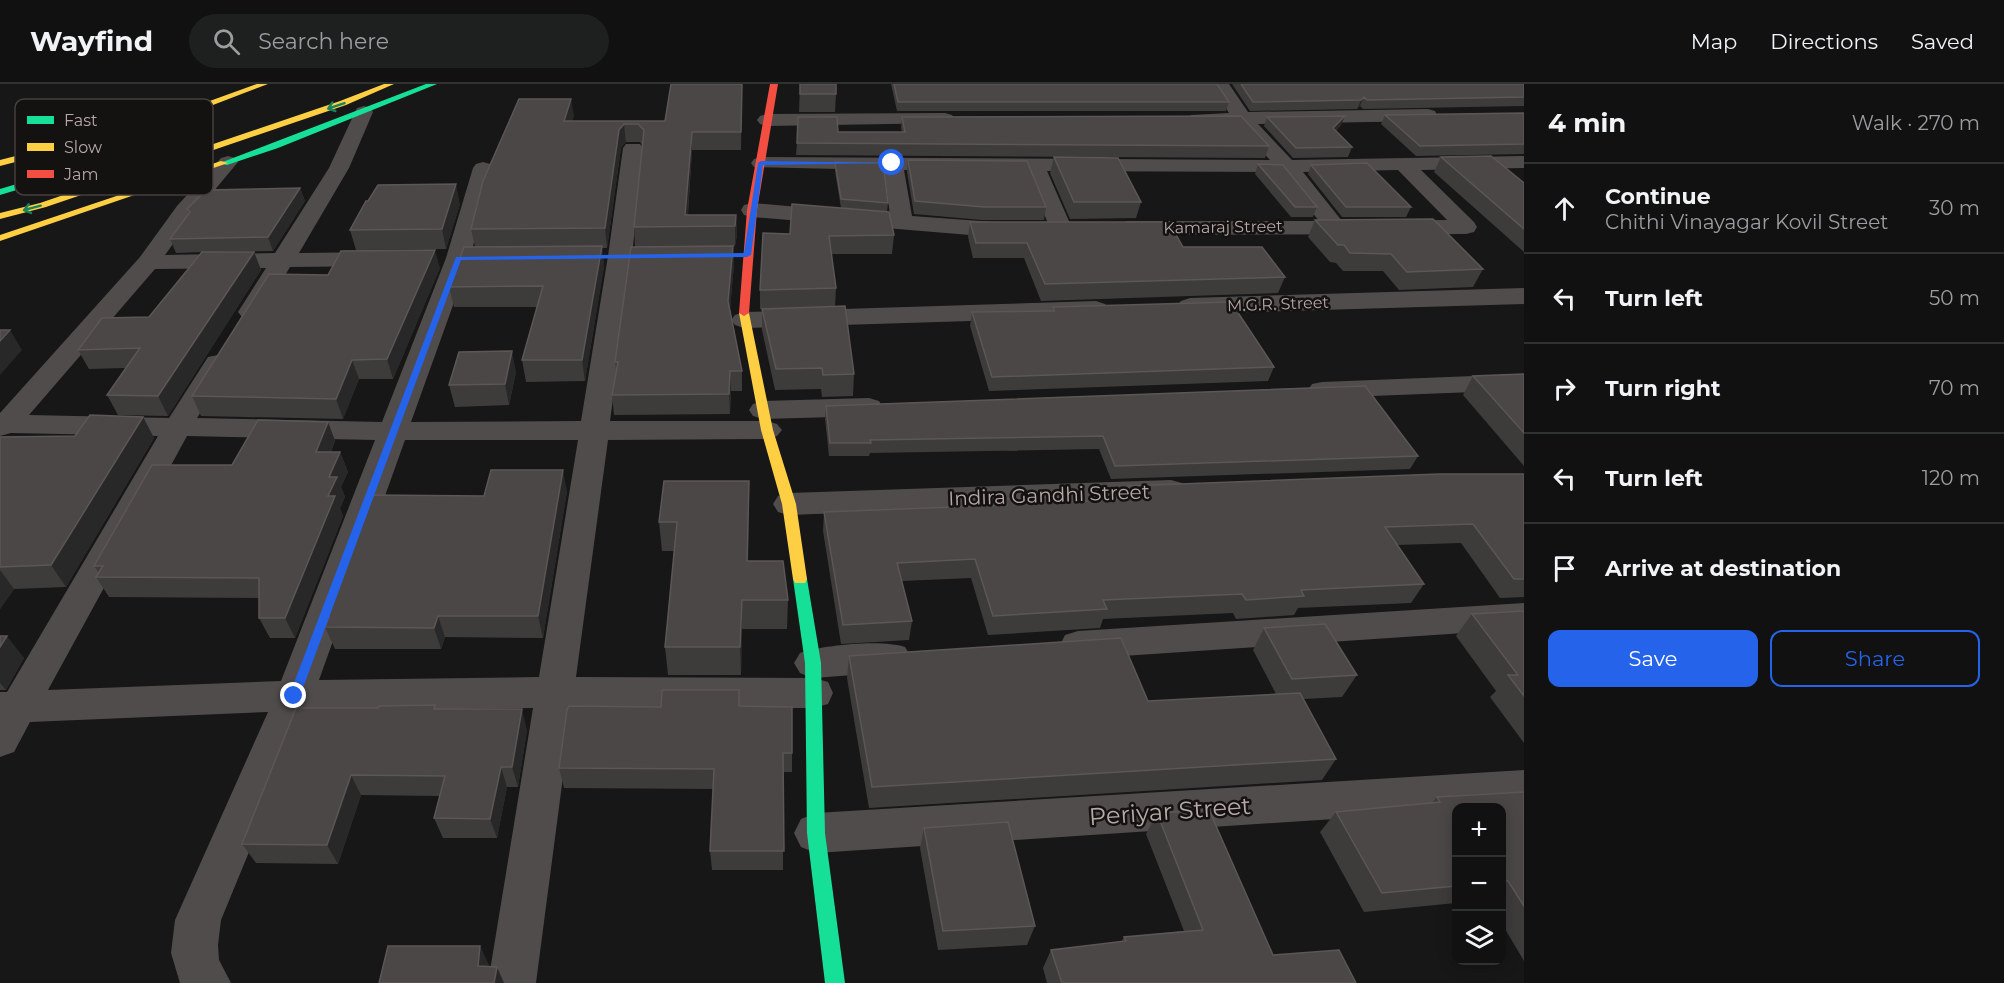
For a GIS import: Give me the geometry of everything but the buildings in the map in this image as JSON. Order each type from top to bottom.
[{"type":"main road","points":[[213,103],[264,84]]},
{"type":"main road","points":[[213,147],[343,103],[390,84]]},
{"type":"main road","points":[[213,167],[364,112],[433,84]]},
{"type":"main road","points":[[774,84],[752,210],[736,255],[744,320],[765,420],[789,504],[813,678],[816,833],[835,983]]},
{"type":"main road","points":[[0,163],[15,159]]},
{"type":"main road","points":[[0,192],[15,187]]},
{"type":"main road","points":[[0,216],[74,195]]},
{"type":"main road","points":[[0,238],[129,195]]},
{"type":"street","points":[[1220,84],[1243,119],[1287,166],[1335,226]]},
{"type":"street","points":[[0,740],[11,707],[178,426],[284,260],[339,168],[364,112]]},
{"type":"street","points":[[1184,119],[1442,115]]},
{"type":"street","points":[[767,120],[969,119]]},
{"type":"street","points":[[512,983],[620,256],[633,148]]},
{"type":"street","points":[[213,179],[228,162]]},
{"type":"street","points":[[761,163],[1287,166],[1524,162]]},
{"type":"street","points":[[892,163],[902,222]]},
{"type":"street","points":[[1034,164],[1061,228]]},
{"type":"street","name":"Kamaraj Street","points":[[1109,228],[1466,227],[1402,164]]},
{"type":"street","points":[[207,983],[200,975],[193,947],[198,920],[294,696],[458,258],[483,168]]},
{"type":"street","points":[[3,425],[148,262],[199,195]]},
{"type":"street","points":[[752,210],[982,229],[1085,228]]},
{"type":"street","points":[[148,262],[400,259]]},
{"type":"street","name":"M.G.R. Street","points":[[1169,307],[1524,296]]},
{"type":"street","points":[[744,320],[1122,308]]},
{"type":"street","points":[[1298,391],[1524,382]]},
{"type":"street","points":[[3,425],[393,431],[594,430],[765,420],[893,406]]},
{"type":"street","name":"Indira Gandhi Street","points":[[789,504],[1204,489]]},
{"type":"street","points":[[1050,647],[1524,616]]},
{"type":"street","points":[[11,707],[294,696],[555,693],[813,678],[920,656]]},
{"type":"street","name":"Periyar Street","points":[[816,833],[1524,788]]},
{"type":"traffic: fast","points":[[224,163],[275,146],[433,84]]},
{"type":"traffic: fast","points":[[0,192],[15,187]]},
{"type":"traffic: fast","points":[[800,579],[813,663],[816,833],[835,983]]},
{"type":"traffic: slow","points":[[213,103],[264,84]]},
{"type":"traffic: slow","points":[[213,147],[343,103],[390,84]]},
{"type":"traffic: slow","points":[[0,163],[15,159]]},
{"type":"traffic: slow","points":[[213,167],[224,163]]},
{"type":"traffic: slow","points":[[0,216],[72,195]]},
{"type":"traffic: slow","points":[[0,238],[128,195]]},
{"type":"traffic: slow","points":[[744,313],[767,430],[789,504],[800,579]]},
{"type":"traffic: jam","points":[[744,313],[752,210],[774,84]]},
{"type":"route","points":[[294,696],[458,258],[747,255],[752,210],[761,163],[892,163]]}]
